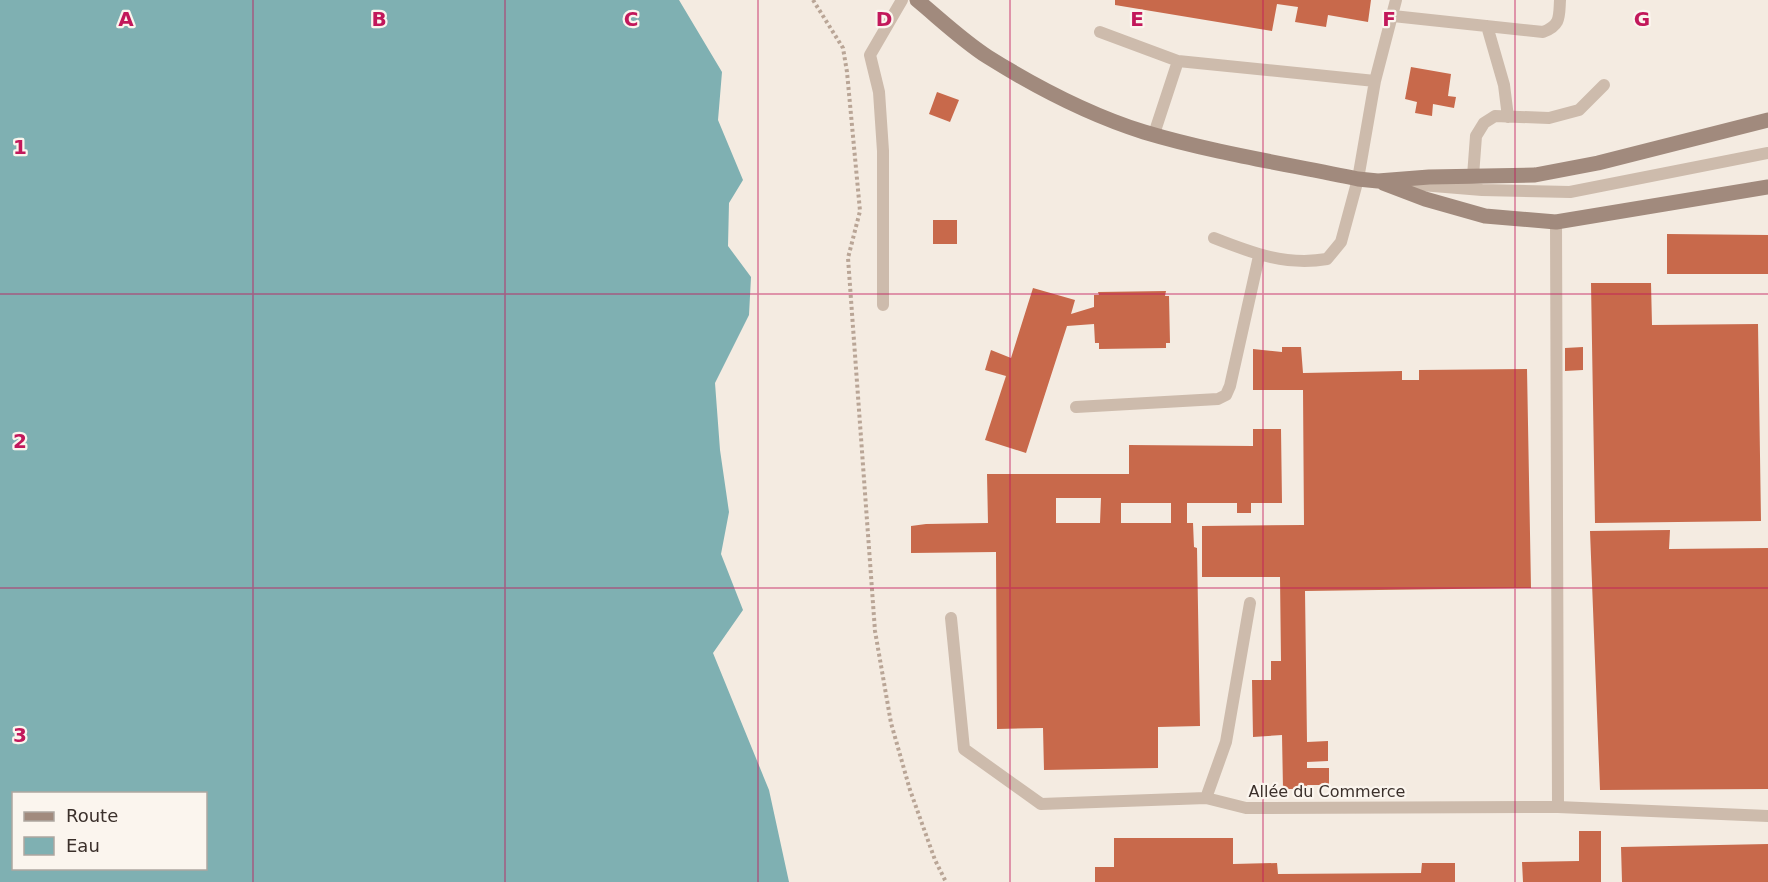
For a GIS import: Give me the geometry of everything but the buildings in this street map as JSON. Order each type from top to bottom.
[{"type":"street","points":[[917,0],[986,56],[1103,117],[1154,134],[1358,179],[1378,181],[1429,177],[1535,175],[1598,163],[1768,120]]},
{"type":"street","points":[[1378,181],[1425,200],[1485,216],[1556,222],[1768,187]]},
{"type":"lane","points":[[883,305],[883,151],[879,92],[870,55],[902,0]]},
{"type":"lane","points":[[1214,237],[1259,256],[1308,263],[1327,259],[1341,242],[1358,179],[1375,81],[1396,0]]},
{"type":"lane","points":[[1393,16],[1543,32],[1552,28],[1559,20],[1560,0]]},
{"type":"lane","points":[[1487,26],[1504,85],[1508,117]]},
{"type":"lane","points":[[1100,32],[1178,61],[1375,81]]},
{"type":"lane","points":[[1154,134],[1178,61]]},
{"type":"lane","points":[[1473,176],[1476,136],[1484,123],[1495,116],[1549,118],[1579,110],[1604,85]]},
{"type":"lane","points":[[1378,181],[1482,190],[1570,192],[1768,153]]},
{"type":"lane","points":[[1556,222],[1558,807]]},
{"type":"lane","points":[[1076,407],[1218,399],[1226,395],[1230,386],[1259,256]]},
{"type":"lane","points":[[1206,798],[1226,742],[1250,603]]},
{"type":"lane","name":"Allée du Commerce","points":[[951,618],[964,749],[1041,804],[1206,798],[1246,808],[1558,807],[1768,816]]},
{"type":"path","points":[[813,0],[843,48],[848,83],[860,211],[848,258],[875,631],[891,723],[907,779],[935,860],[946,882]]},
{"type":"water","points":[[0,0],[679,0],[722,72],[718,120],[743,180],[729,203],[728,246],[751,277],[749,315],[715,383],[720,450],[729,512],[721,554],[743,610],[713,653],[769,790],[789,882],[0,882]]}]
